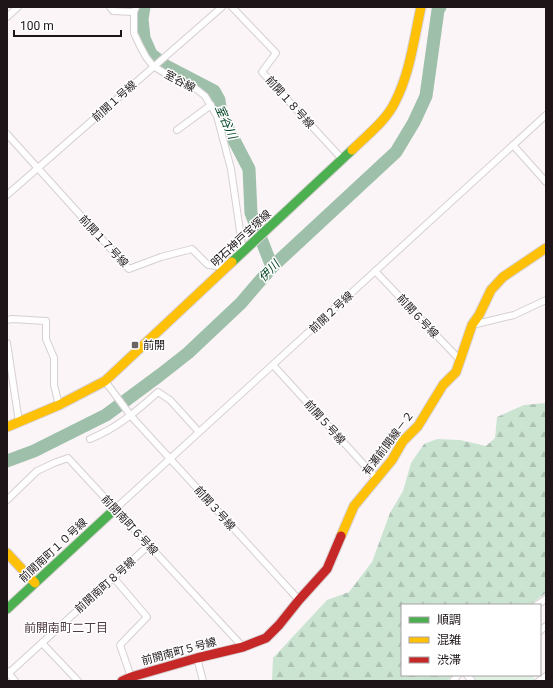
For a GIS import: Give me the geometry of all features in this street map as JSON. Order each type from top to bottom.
[{"type":"street","points":[[7,17],[18,7]]},
{"type":"street","points":[[110,7],[113,11],[135,9]]},
{"type":"street","name":"前開１号線","points":[[7,195],[222,7]]},
{"type":"street","name":"前開１８号線","points":[[232,7],[276,53],[262,72],[343,160]]},
{"type":"street","name":"明石神戸宝塚線","points":[[7,427],[107,384],[243,252],[380,124],[395,103],[406,76],[421,7]]},
{"type":"street","name":"室谷線","points":[[135,9],[134,33],[140,46],[155,65],[171,77],[194,88],[205,96],[217,116],[231,169],[243,252]]},
{"type":"street","points":[[177,130],[211,105]]},
{"type":"street","name":"前開２号線","points":[[115,509],[546,115]]},
{"type":"street","name":"前開１７号線","points":[[7,134],[129,269],[161,257],[192,249],[208,265],[228,267]]},
{"type":"street","points":[[513,145],[546,182]]},
{"type":"street","name":"有瀬前開線－２","points":[[243,647],[266,638],[327,569],[354,506],[392,460],[403,440],[418,426],[443,385],[456,372],[472,325],[479,315],[491,290],[503,277],[546,248]]},
{"type":"street","name":"前開６号線","points":[[376,271],[460,360]]},
{"type":"street","points":[[472,325],[514,315],[546,300]]},
{"type":"street","points":[[7,320],[46,320],[46,339],[54,358],[54,384],[59,405]]},
{"type":"street","points":[[7,343],[19,422]]},
{"type":"street","name":"前開５号線","points":[[273,365],[377,479]]},
{"type":"street","name":"前開３号線","points":[[107,384],[131,416],[299,600]]},
{"type":"street","points":[[90,439],[106,433],[131,416],[158,392],[170,400],[199,432]]},
{"type":"street","name":"前開南町６号線","points":[[7,500],[37,472],[54,463],[68,458],[243,647]]},
{"type":"street","name":"前開南町１０号線","points":[[7,609],[115,509]]},
{"type":"street","name":"前開南町８号線","points":[[8,672],[42,643],[149,545]]},
{"type":"street","points":[[7,553],[35,583]]},
{"type":"street","points":[[114,577],[147,617],[120,645],[131,677]]},
{"type":"street","points":[[42,643],[78,681]]},
{"type":"street","name":"前開南町５号線","points":[[122,681],[197,658],[243,647]]},
{"type":"street","points":[[197,658],[203,681]]},
{"type":"street","points":[[8,672],[15,681]]},
{"type":"street","points":[[539,681],[546,676]]},
{"type":"green space","points":[[546,403],[546,593],[531,604],[401,604],[401,676],[452,676],[447,681],[272,681],[273,658],[327,600],[349,592],[372,562],[390,513],[403,491],[411,463],[424,444],[437,439],[460,440],[486,446],[495,438],[497,417],[524,405]]},
{"type":"green space","points":[[471,676],[533,676],[536,681],[476,681]]},
{"type":"waterway","name":"室谷川","points":[[144,7],[142,19],[144,38],[151,54],[166,66],[214,91],[219,100],[221,115],[249,169],[251,213],[272,267]]},
{"type":"waterway","name":"伊川","points":[[7,461],[34,451],[106,415],[188,353],[241,303],[272,267],[396,152],[414,122],[426,96],[438,10],[440,7]]},
{"type":"traffic: fast","points":[[232,262],[352,150]]},
{"type":"traffic: fast","points":[[7,609],[115,509]]},
{"type":"traffic: slow","points":[[352,150],[381,122],[395,102],[408,68],[421,7]]},
{"type":"traffic: slow","points":[[341,536],[354,506],[392,460],[403,441],[418,426],[443,385],[456,372],[472,325],[479,315],[491,290],[503,277],[546,248]]},
{"type":"traffic: slow","points":[[7,427],[59,405],[105,381],[232,262]]},
{"type":"traffic: slow","points":[[7,553],[35,583]]},
{"type":"traffic: jam","points":[[122,681],[197,658],[243,647],[266,638],[327,569],[341,536]]},
{"type":"place","name":"前開","points":[[135,345]]},
{"type":"district","name":"前開南町二丁目","points":[[66,628]]}]
